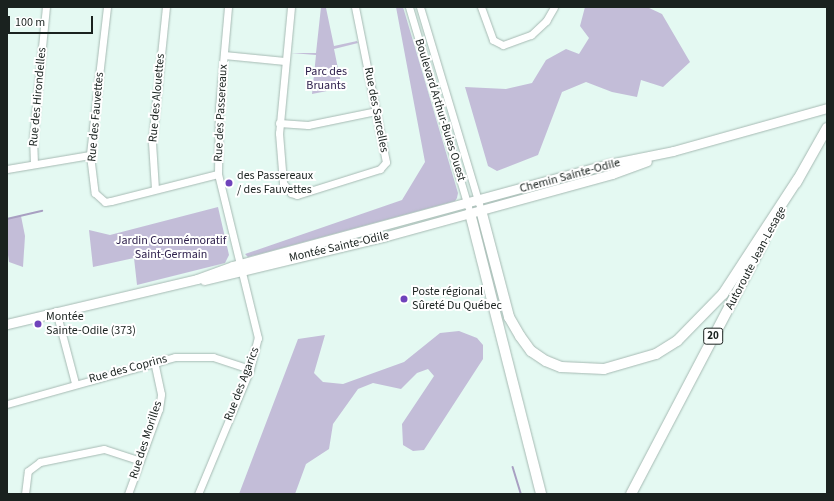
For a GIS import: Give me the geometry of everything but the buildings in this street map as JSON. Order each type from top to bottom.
[{"type":"highway","name":"Autoroute Jean-Lesage","points":[[631,494],[798,178],[827,128]]},
{"type":"highway","points":[[479,205],[509,317],[531,351],[546,361],[561,367],[604,369],[656,354],[677,341],[723,294],[798,178]]},
{"type":"highway","points":[[469,208],[541,494]]},
{"type":"main road","name":"Chemin Sainte-Odile","points":[[479,205],[612,174],[673,151],[827,108]]},
{"type":"main road","name":"Montée Sainte-Odile","points":[[7,324],[56,311],[197,279],[208,280],[241,268],[383,237],[479,205]]},
{"type":"street","name":"Rue des Hirondelles","points":[[34,164],[33,139],[46,7]]},
{"type":"street","name":"Rue des Fauvettes","points":[[107,7],[90,155],[95,193],[105,202],[218,174]]},
{"type":"street","name":"Rue des Alouettes","points":[[154,189],[152,142],[166,7]]},
{"type":"street","name":"Rue des Passereaux","points":[[228,7],[219,108],[218,174],[241,268]]},
{"type":"street","name":"Rue des Sarcelles","points":[[291,7],[279,123],[283,183],[291,193],[297,195],[384,166],[386,162],[355,7]]},
{"type":"street","name":"Boulevard Arthur-Buies Ouest","points":[[409,7],[469,208]]},
{"type":"street","name":"Boulevard Arthur-Buies Ouest","points":[[420,7],[479,205]]},
{"type":"street","points":[[480,7],[493,40],[503,46],[531,35],[546,21],[554,7]]},
{"type":"street","points":[[224,55],[285,61]]},
{"type":"street","points":[[279,123],[308,125],[376,111]]},
{"type":"street","points":[[7,169],[90,155]]},
{"type":"street","name":"Rue des Agarics","points":[[198,494],[250,368],[258,338],[241,268]]},
{"type":"street","points":[[56,311],[75,383]]},
{"type":"street","name":"Rue des Coprins","points":[[7,404],[75,383],[174,357],[198,356],[228,360],[250,368]]},
{"type":"street","name":"Rue des Morilles","points":[[128,494],[160,402],[154,362]]},
{"type":"street","points":[[25,494],[28,471],[40,462],[104,449],[140,461]]},
{"type":"green space","name":"Parc des Bruants","points":[[321,7],[326,8],[334,46],[357,41],[358,43],[334,49],[342,88],[312,94],[316,55],[291,53],[316,53]]},
{"type":"green space","points":[[396,7],[403,7],[458,193],[457,198],[455,201],[248,257],[245,254],[402,200],[425,162]]},
{"type":"green space","points":[[585,7],[647,7],[662,14],[690,62],[663,87],[641,80],[637,97],[612,92],[586,82],[562,92],[538,155],[497,171],[488,166],[465,87],[506,89],[532,83],[546,60],[566,49],[579,54],[589,38],[580,26]]},
{"type":"green space","name":"Jardin Commémoratif Saint-Germain","points":[[218,207],[229,255],[225,263],[137,285],[134,258],[93,267],[89,230],[110,235]]},
{"type":"green space","points":[[21,216],[25,236],[23,267],[9,262],[7,248],[7,219]]},
{"type":"green space","points":[[459,331],[477,338],[483,345],[483,359],[424,450],[413,451],[403,445],[402,424],[434,376],[428,369],[417,373],[401,389],[373,383],[358,389],[333,424],[329,449],[306,464],[295,494],[239,494],[298,339],[325,335],[314,373],[323,382],[343,384],[404,362],[440,333]]},
{"type":"waterway","points":[[7,219],[42,211]]},
{"type":"waterway","points":[[513,467],[521,494]]},
{"type":"place","name":"des Passereaux / des Fauvettes","points":[[229,183]]},
{"type":"place","name":"Poste régional Sûreté Du Québec","points":[[404,299]]},
{"type":"place","name":"Montée Sainte-Odile (373)","points":[[38,324]]}]
